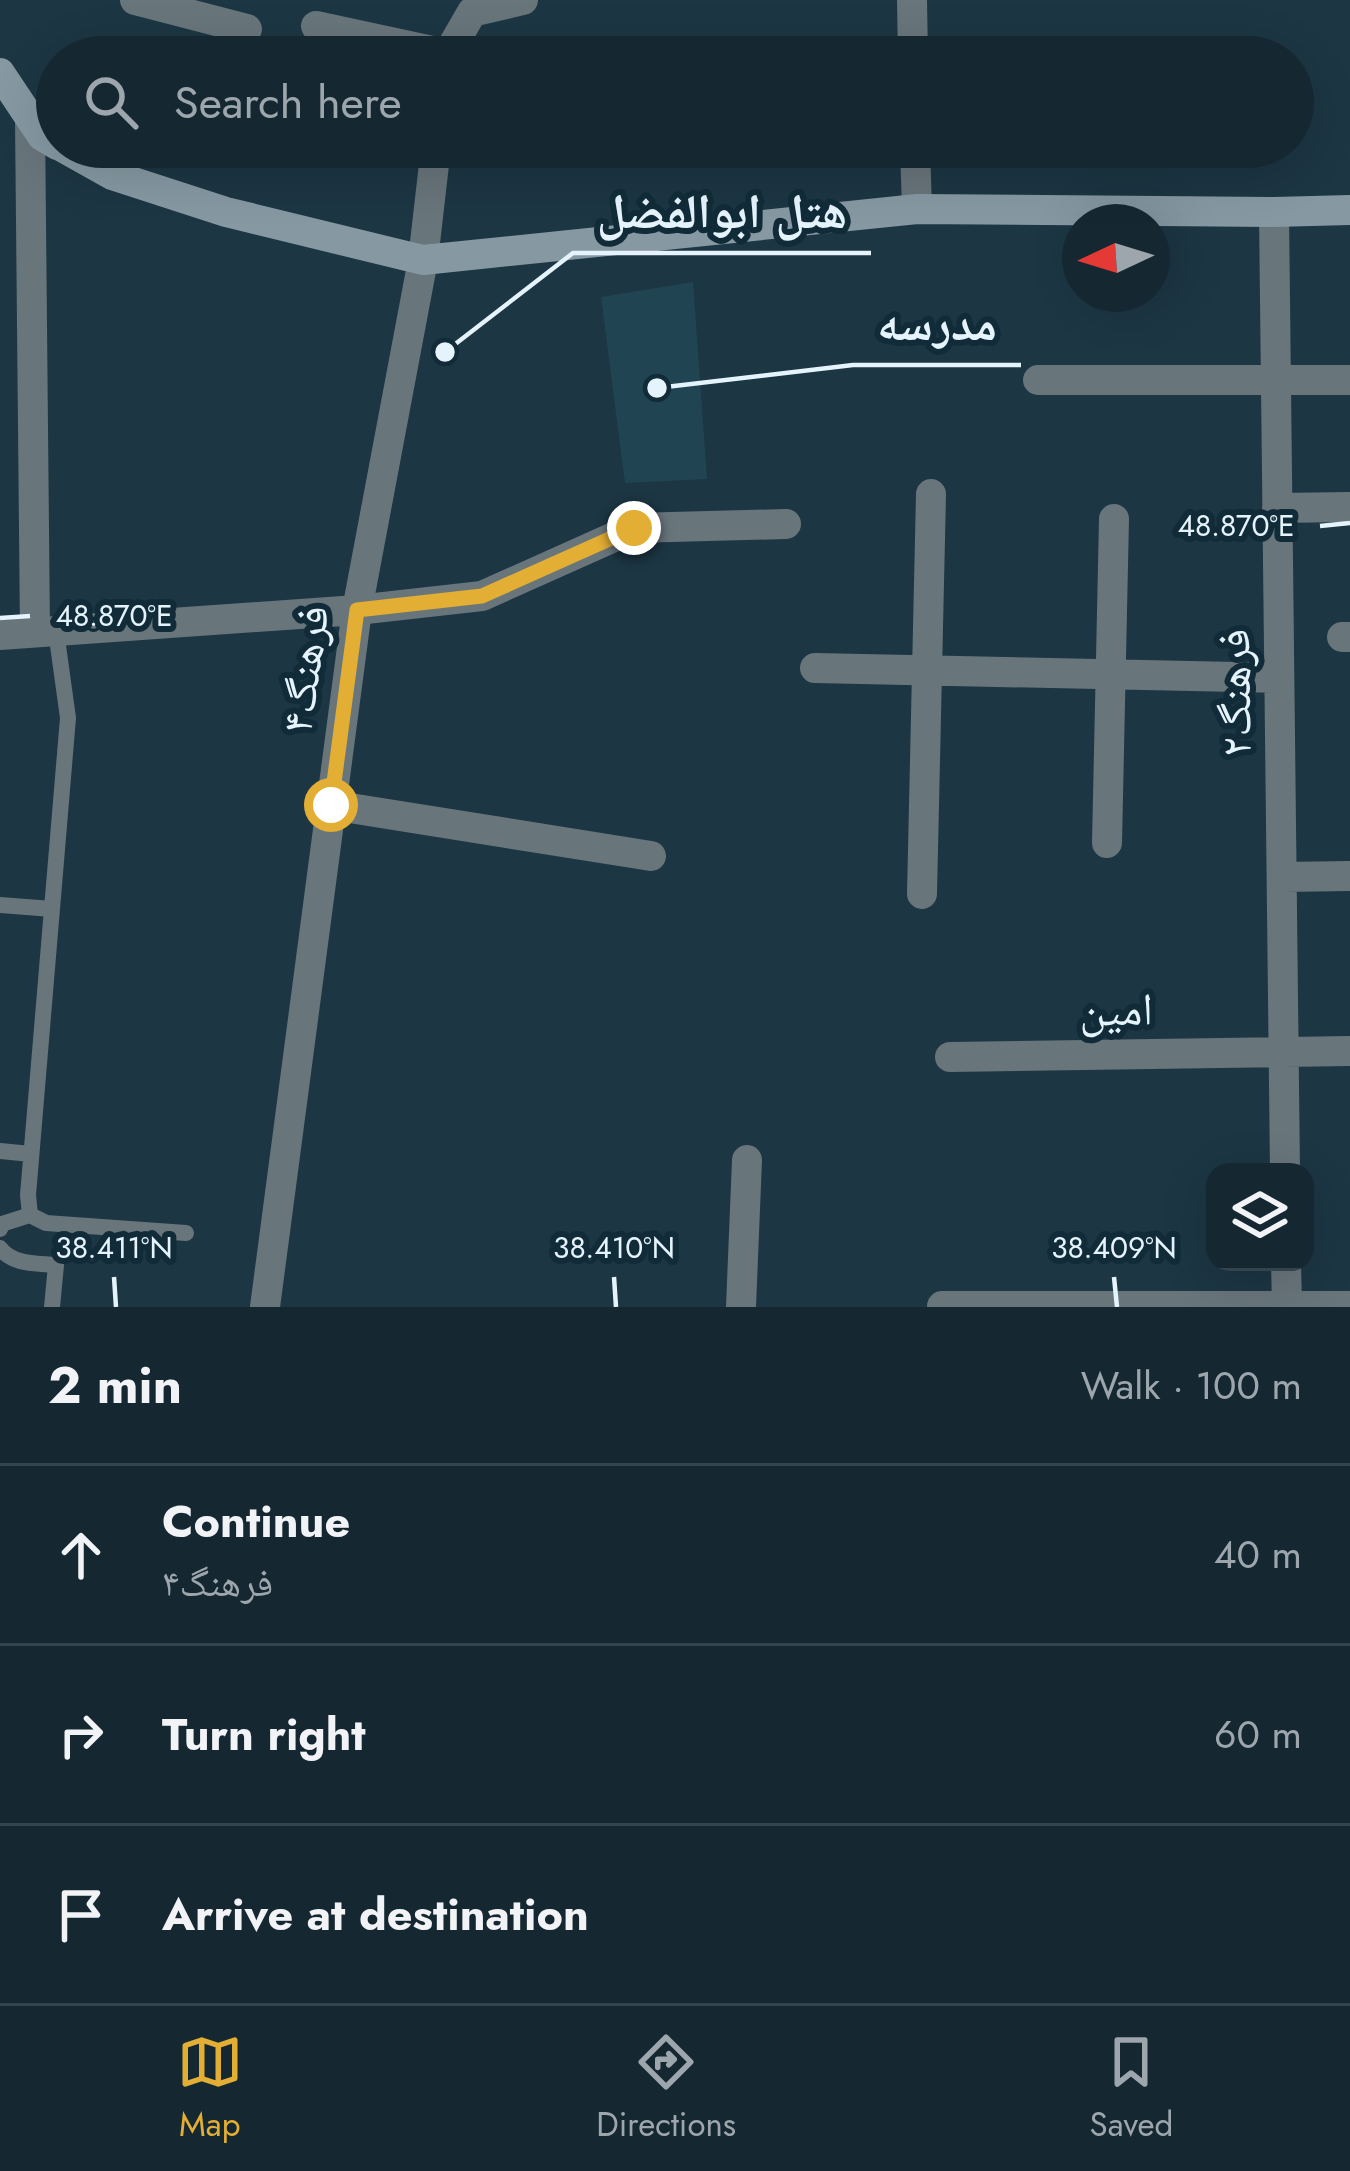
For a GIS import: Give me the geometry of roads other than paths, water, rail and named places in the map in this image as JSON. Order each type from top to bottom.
[{"type":"street","points":[[135,0],[247,29]]},
{"type":"street","points":[[458,36],[472,12],[523,0]]},
{"type":"street","points":[[912,0],[913,36]]},
{"type":"street","points":[[316,26],[359,36]]},
{"type":"street","points":[[0,73],[36,128]]},
{"type":"street","points":[[30,119],[46,632]]},
{"type":"street","points":[[99,168],[226,212],[423,260],[917,209],[1350,210]]},
{"type":"street","name":"فرهنگ۴","points":[[265,1307],[357,610],[423,260],[434,168]]},
{"type":"street","points":[[916,168],[917,209]]},
{"type":"street","name":"فرهنگ۲","points":[[1274,212],[1285,1163]]},
{"type":"street","points":[[1038,380],[1350,380]]},
{"type":"street","points":[[922,894],[931,494]]},
{"type":"street","points":[[1277,508],[1350,507]]},
{"type":"street","points":[[1107,843],[1114,520]]},
{"type":"street","points":[[0,635],[357,610],[482,596],[634,528],[786,524]]},
{"type":"street","points":[[815,668],[1279,678]]},
{"type":"street","points":[[331,805],[651,856]]},
{"type":"street","points":[[1282,877],[1350,876]]},
{"type":"street","name":"امین","points":[[950,1057],[1350,1051]]},
{"type":"street","points":[[741,1307],[747,1160]]},
{"type":"street","points":[[1286,1271],[1287,1306]]},
{"type":"street","points":[[942,1306],[1350,1306]]},
{"type":"lane","points":[[30,1215],[68,718],[46,632]]},
{"type":"lane","points":[[0,905],[52,909]]},
{"type":"lane","points":[[0,1151],[32,1154]]},
{"type":"lane","points":[[0,1228],[14,1218],[30,1215],[46,1223],[186,1233]]},
{"type":"lane","points":[[0,1248],[18,1261],[56,1265],[52,1307]]},
{"type":"place","name":"هتل ابوالفضل","points":[[445,352]]},
{"type":"place","name":"مدرسه","points":[[657,388]]}]
